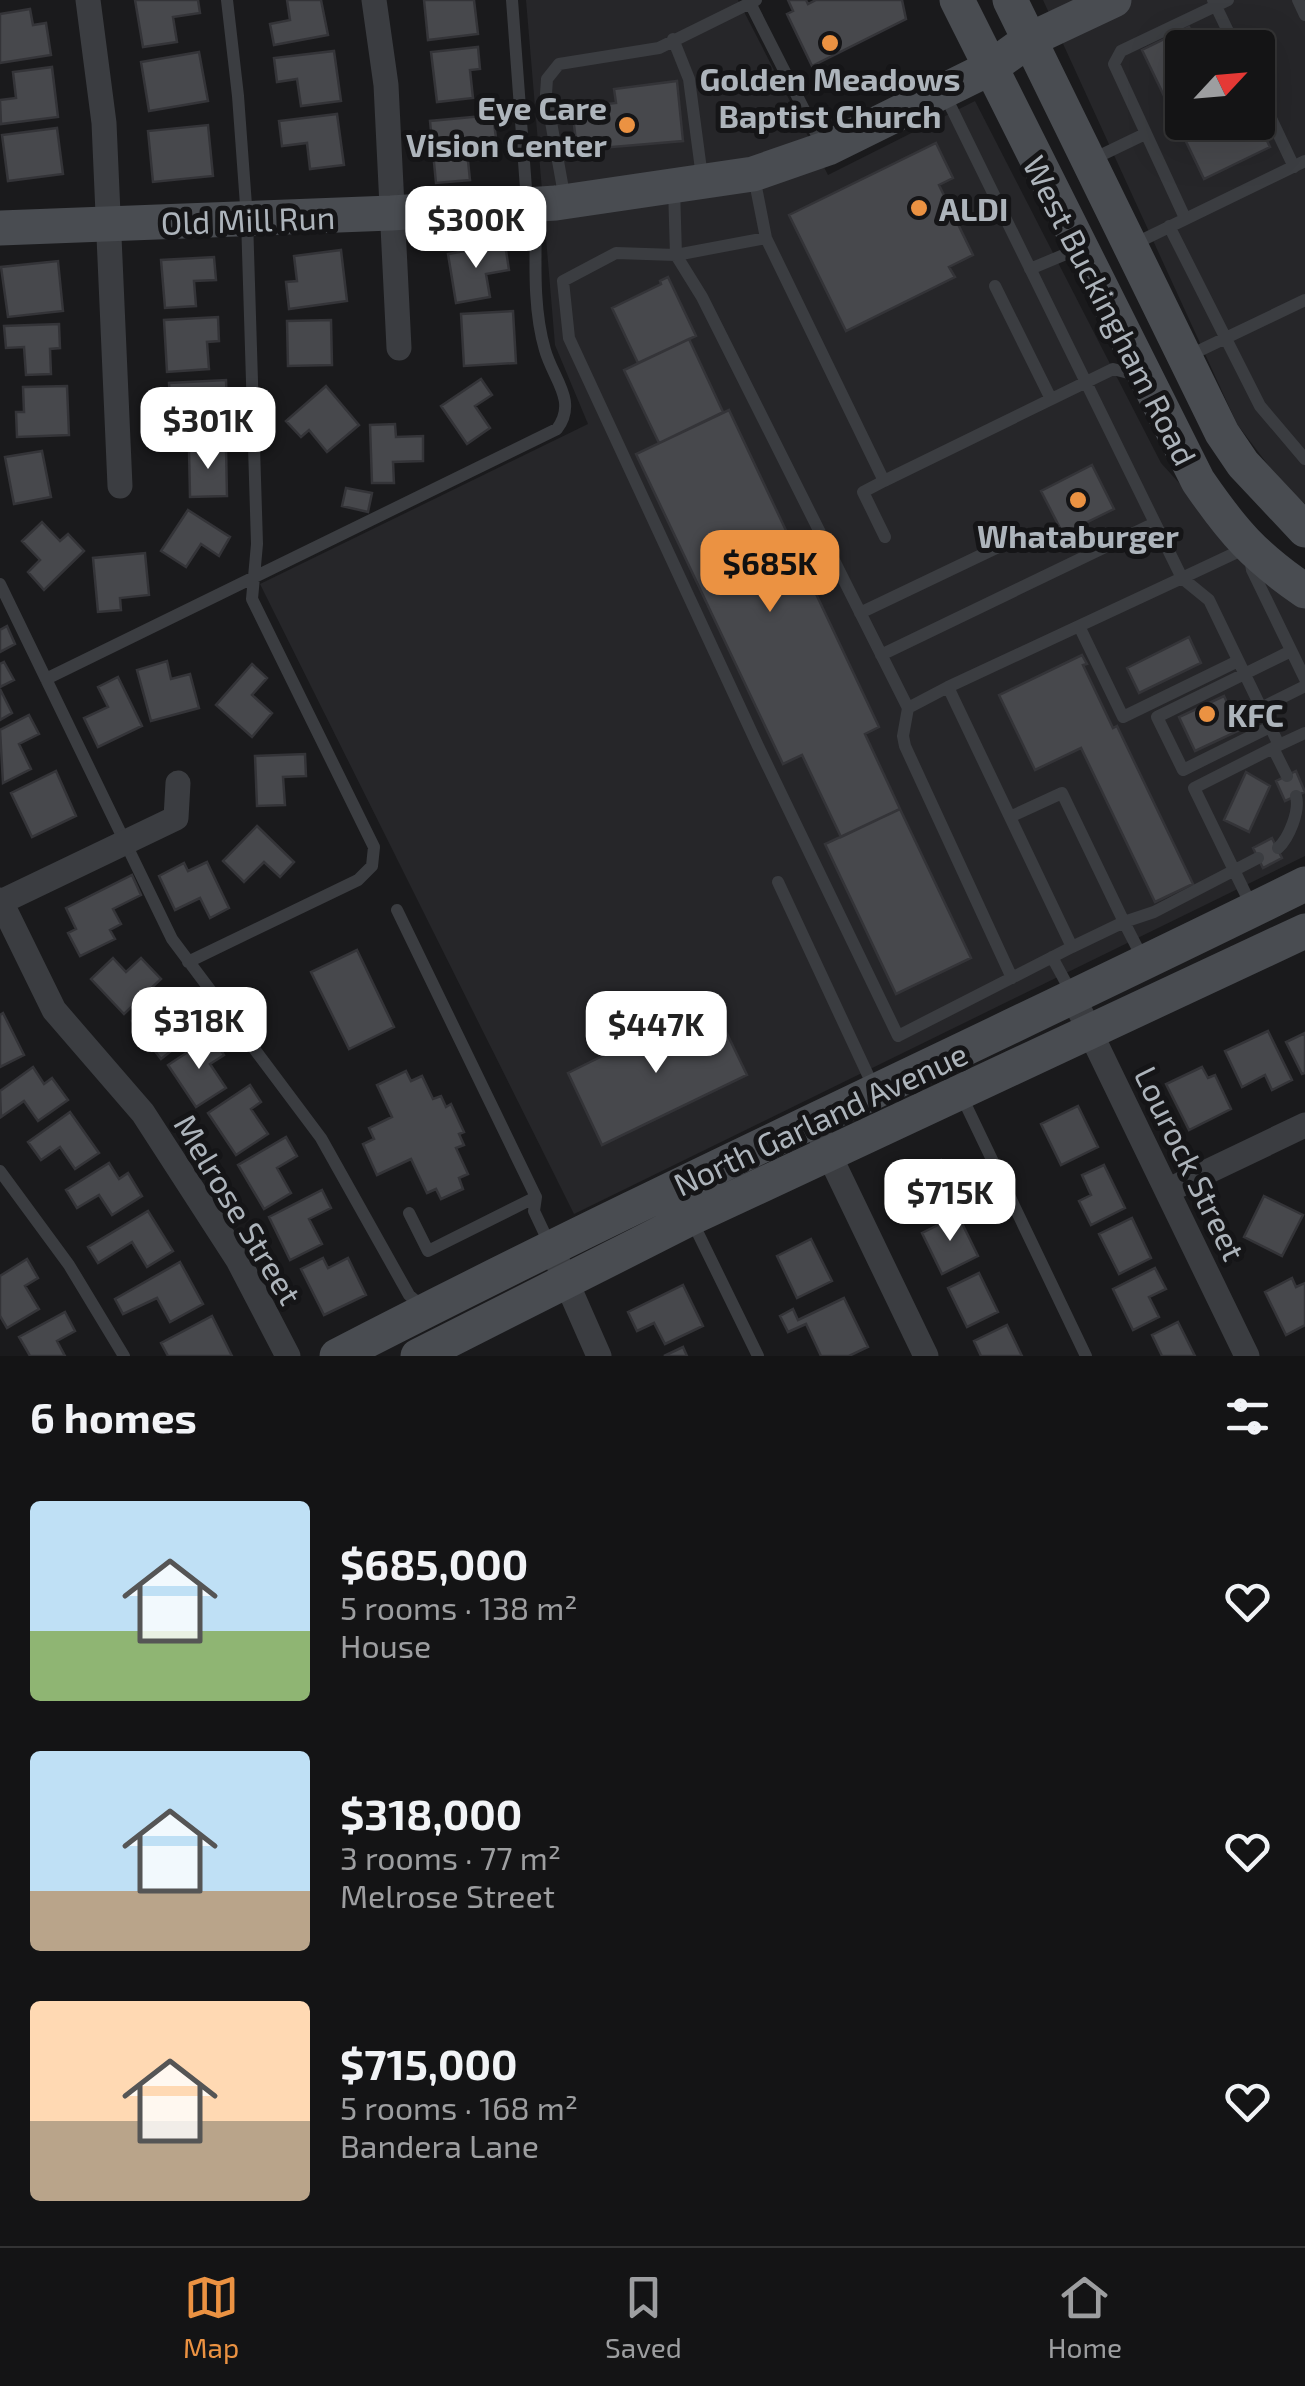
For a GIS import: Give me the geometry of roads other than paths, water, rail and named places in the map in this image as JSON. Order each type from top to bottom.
[{"type":"main road","name":"West Buckingham Road","points":[[957,0],[1198,481],[1248,547],[1305,591]]},
{"type":"main road","name":"West Buckingham Road","points":[[1010,0],[1222,433],[1244,464],[1305,530]]},
{"type":"main road","name":"Old Mill Run","points":[[0,228],[390,214],[543,203],[753,174],[824,149],[990,68],[1029,40],[1114,0]]},
{"type":"main road","points":[[1143,377],[1184,358]]},
{"type":"main road","points":[[1248,547],[1278,538],[1305,555]]},
{"type":"main road","name":"North Garland Avenue","points":[[336,1356],[812,1119],[1074,999],[1305,884]]},
{"type":"main road","name":"North Garland Avenue","points":[[436,1352],[691,1218],[1305,932]]},
{"type":"street","points":[[88,0],[104,123],[120,486]]},
{"type":"street","points":[[374,0],[386,85],[399,348]]},
{"type":"street","points":[[0,901],[176,818],[178,784]]},
{"type":"street","name":"Melrose Street","points":[[0,901],[54,1010],[144,1113],[238,1260],[288,1356]]},
{"type":"street","name":"Lourock Street","points":[[1074,999],[1247,1356]]},
{"type":"street","points":[[812,1119],[926,1356]]},
{"type":"street","points":[[1169,1190],[1305,1125]]},
{"type":"street","points":[[551,1248],[599,1356]]},
{"type":"lane","points":[[188,962],[358,880],[367,874],[374,859],[374,847],[252,599],[257,544],[246,219],[238,96],[226,0]]},
{"type":"lane","points":[[512,0],[543,203]]},
{"type":"lane","points":[[1298,0],[1305,15]]},
{"type":"lane","points":[[46,680],[558,430],[566,417],[566,400],[545,351],[540,324],[546,94],[551,72],[566,60],[659,48],[753,1],[824,149]]},
{"type":"lane","points":[[1185,218],[1115,72],[1115,57],[1219,2],[1229,30]]},
{"type":"lane","points":[[673,39],[689,79],[688,184],[676,254],[702,298],[908,708],[905,746],[1012,978]]},
{"type":"lane","points":[[943,91],[1182,578],[1209,600],[1270,727],[1286,776]]},
{"type":"lane","points":[[1129,246],[1300,164],[1275,121]]},
{"type":"lane","points":[[1088,162],[1144,134]]},
{"type":"lane","points":[[753,174],[766,238],[884,480]]},
{"type":"lane","points":[[1170,226],[1260,406],[1305,459]]},
{"type":"lane","points":[[766,238],[676,254],[616,253],[563,281],[569,338],[898,1036],[1258,858]]},
{"type":"lane","points":[[1030,269],[1079,248]]},
{"type":"lane","points":[[995,286],[1050,399]]},
{"type":"lane","points":[[1184,358],[1305,300]]},
{"type":"lane","points":[[885,537],[863,492],[1113,369],[1143,377]]},
{"type":"lane","points":[[881,655],[1155,523]]},
{"type":"lane","points":[[860,613],[1015,539]]},
{"type":"lane","points":[[908,708],[1248,547],[1252,570],[1305,682],[1261,708]]},
{"type":"lane","points":[[0,584],[172,939],[284,1084],[321,1138],[409,1296],[426,1309]]},
{"type":"lane","points":[[1080,628],[1123,718],[1291,650]]},
{"type":"lane","points":[[1242,668],[1157,717],[1183,770],[1270,727]]},
{"type":"lane","points":[[948,687],[1072,947]]},
{"type":"lane","points":[[1254,910],[1194,788],[1305,732]]},
{"type":"lane","points":[[1010,816],[1062,793],[1146,964]]},
{"type":"lane","points":[[1278,848],[1299,803],[1296,796]]},
{"type":"lane","points":[[778,882],[875,1090]]},
{"type":"lane","points":[[397,910],[536,1197],[534,1211],[551,1248]]},
{"type":"lane","points":[[1052,957],[1074,999]]},
{"type":"lane","points":[[959,1092],[1086,1356]]},
{"type":"lane","points":[[0,1171],[69,1265],[124,1356]]},
{"type":"lane","points":[[409,1212],[428,1250],[536,1197]]},
{"type":"lane","points":[[691,1218],[758,1356]]},
{"type":"place","name":"Golden Meadows Baptist Church","points":[[830,43]]},
{"type":"place","name":"Eye Care Vision Center","points":[[627,125]]},
{"type":"place","name":"ALDI","points":[[919,208]]},
{"type":"place","name":"Whataburger","points":[[1078,500]]},
{"type":"place","name":"KFC","points":[[1207,714]]}]
